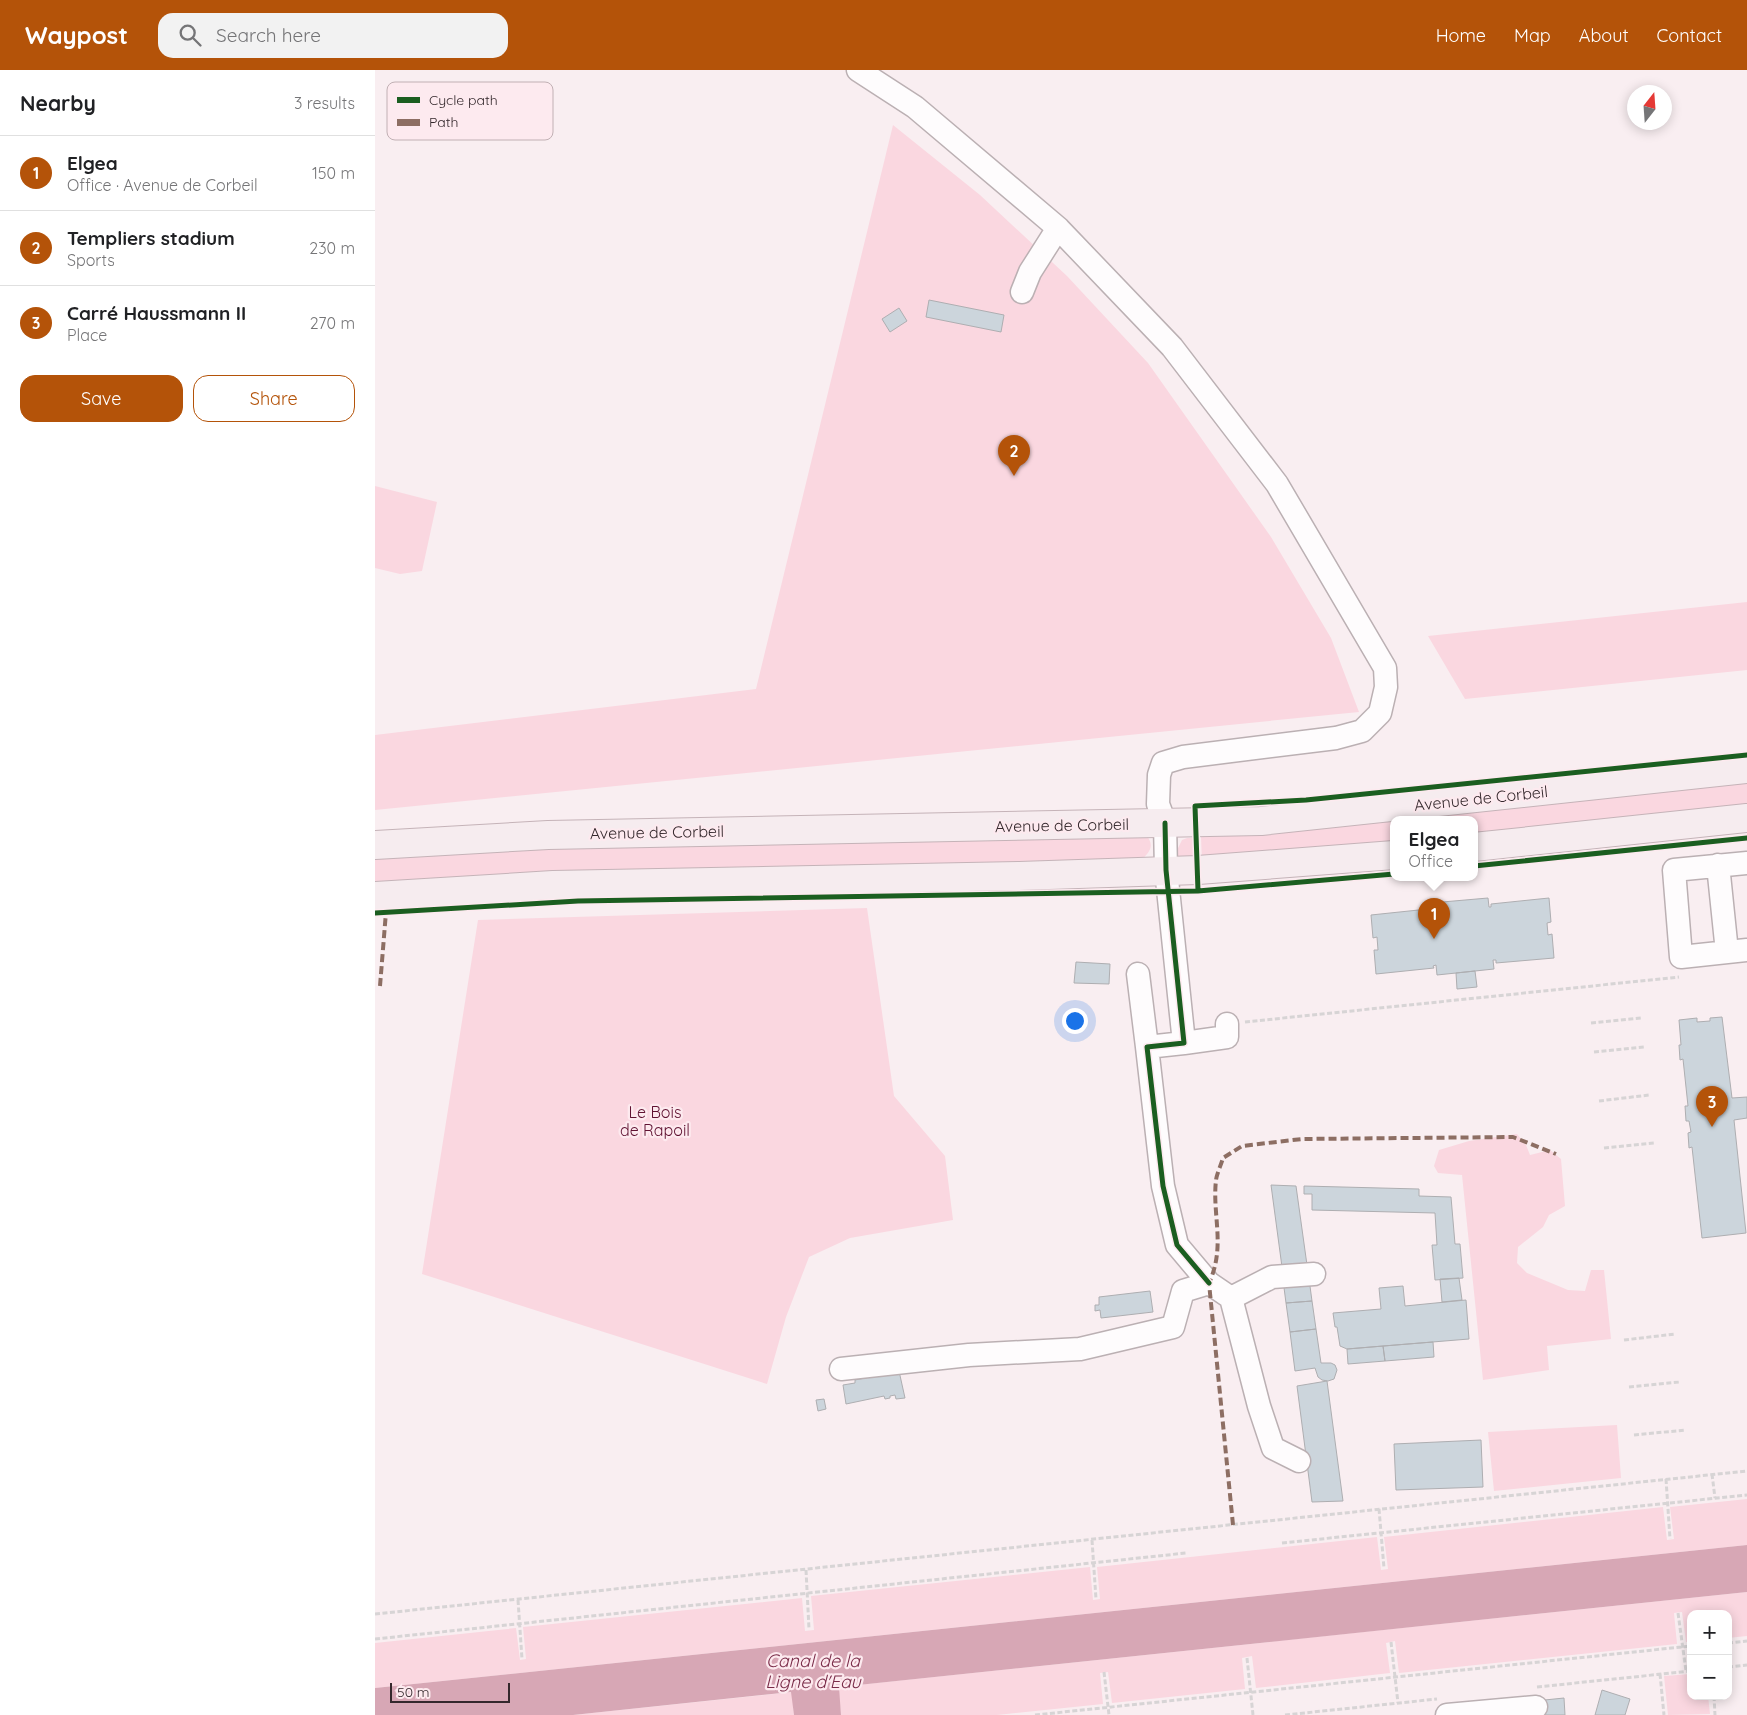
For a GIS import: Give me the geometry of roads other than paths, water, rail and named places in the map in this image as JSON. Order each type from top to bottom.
[{"type":"main road","name":"Avenue de Corbeil","points":[[375,845],[548,835],[1261,821],[1747,769]]},
{"type":"main road","points":[[1478,847],[1747,818]]},
{"type":"main road","points":[[375,896],[553,886],[1019,876],[1198,870],[1390,855]]},
{"type":"street","points":[[858,70],[915,106],[1058,228],[1172,347],[1277,484],[1385,668],[1387,687],[1380,713],[1362,731],[1336,738],[1183,757],[1163,764],[1159,774],[1158,802],[1165,824],[1166,870],[1184,1042]]},
{"type":"street","points":[[1022,292],[1030,272],[1058,228]]},
{"type":"street","points":[[1718,865],[1737,951],[1681,957],[1674,870],[1718,865],[1747,863]]},
{"type":"street","points":[[1138,974],[1163,1186],[1177,1244],[1209,1282],[1231,1298],[1259,1406],[1273,1448],[1299,1461]]},
{"type":"street","points":[[1147,1047],[1227,1037],[1227,1024]]},
{"type":"street","points":[[1231,1298],[1272,1277],[1314,1274]]},
{"type":"street","points":[[841,1369],[969,1355],[1080,1350],[1173,1327],[1183,1291],[1209,1282]]},
{"type":"street","points":[[1447,1715],[1536,1708]]},
{"type":"water","name":"Canal de la Ligne d'Eau","points":[[1747,1545],[1747,1592],[839,1687],[841,1715],[794,1715],[791,1692],[573,1715],[375,1715],[375,1688]]},
{"type":"place","name":"Templiers stadium","points":[[1014,476]]},
{"type":"place","name":"Elgea","points":[[1434,939]]},
{"type":"place","name":"Carré Haussmann II","points":[[1712,1127]]},
{"type":"park label","name":"Le Bois de Rapoil","points":[[655,1121]]}]
